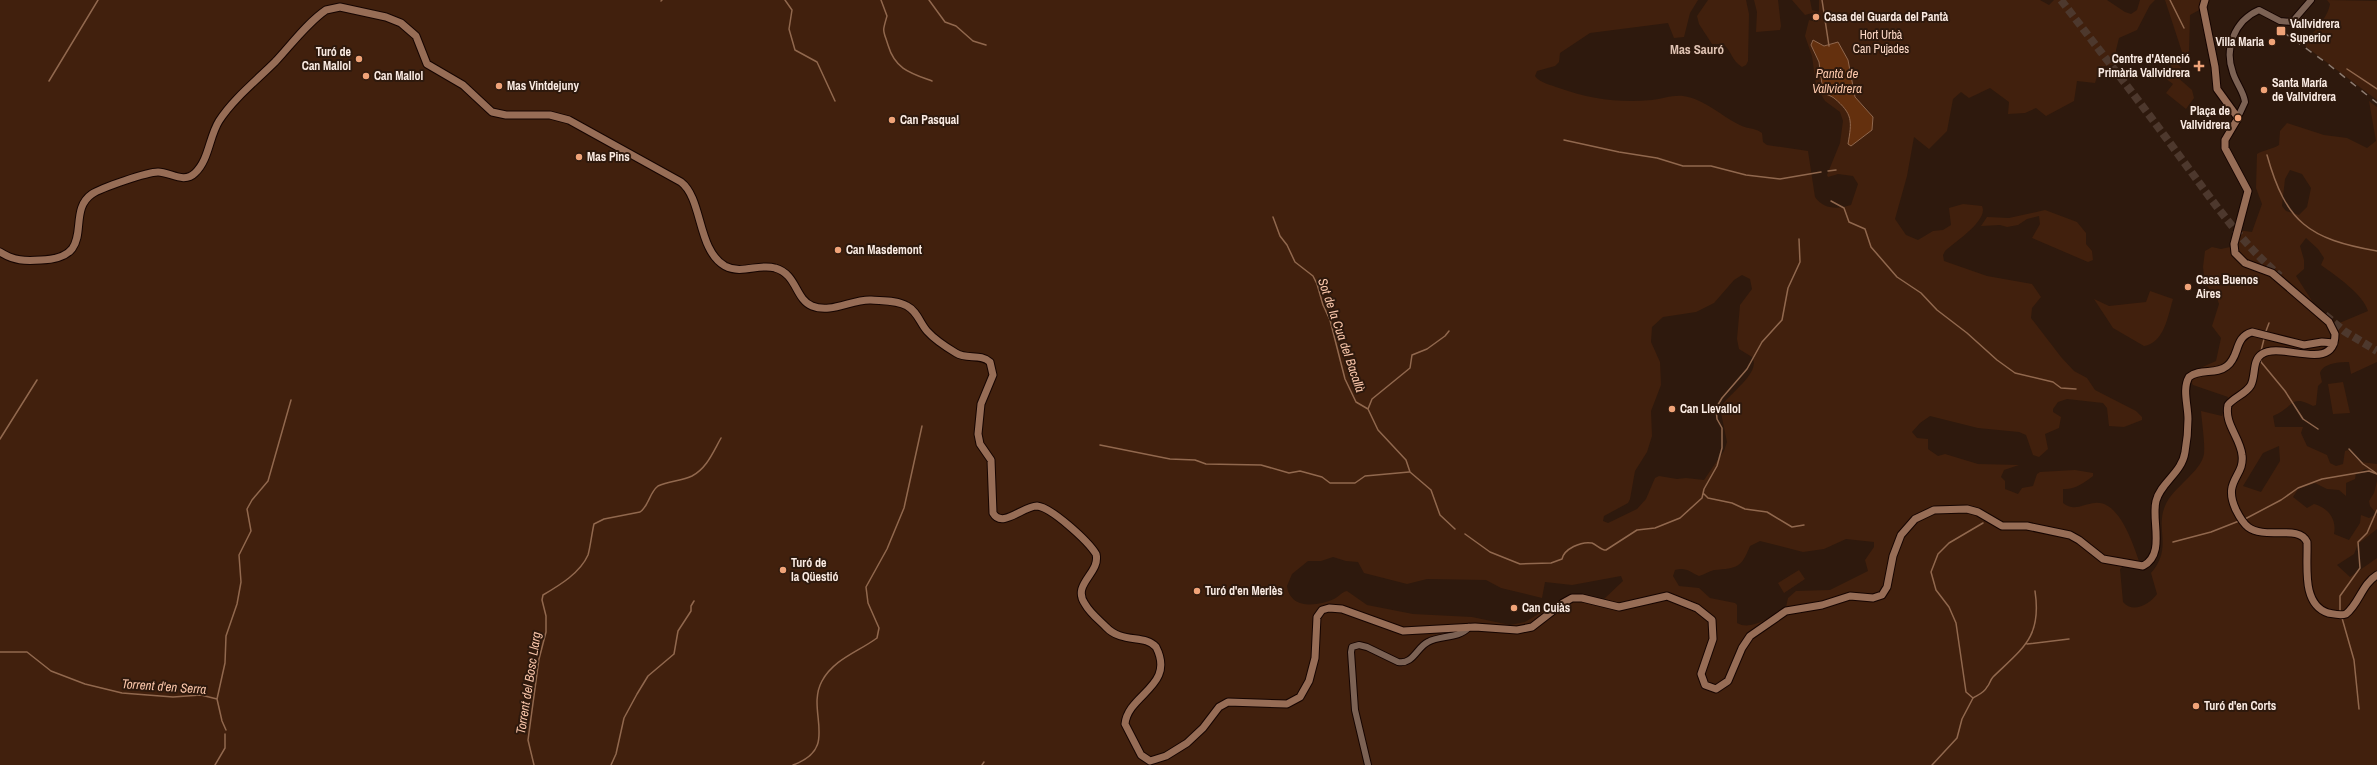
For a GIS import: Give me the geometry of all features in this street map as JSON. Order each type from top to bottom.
[{"type":"main road","points":[[2206,0],[2203,7],[2215,67],[2217,89],[2238,117],[2225,140],[2225,148],[2245,183],[2248,194],[2234,244],[2235,253],[2245,263],[2272,273],[2329,322],[2335,334],[2334,343],[2327,352],[2320,354],[2273,351],[2265,352],[2259,356],[2250,387],[2230,403],[2227,411],[2228,420],[2242,454],[2241,464],[2232,485],[2231,496],[2244,522],[2254,531],[2265,534],[2296,533],[2305,538],[2307,542],[2310,595],[2314,605],[2323,611],[2336,615],[2346,614],[2354,606],[2368,583],[2377,575]]},
{"type":"main road","points":[[0,252],[14,260],[27,261],[63,256],[70,252],[74,246],[84,203],[93,193],[151,173],[162,172],[184,178],[194,175],[203,160],[215,127],[224,114],[315,20],[330,8],[340,7],[386,17],[400,23],[416,36],[427,64],[454,79],[492,112],[502,115],[550,116],[569,120],[678,180],[691,194],[697,218],[712,253],[726,266],[742,270],[769,266],[778,269],[791,278],[806,303],[817,307],[842,306],[866,300],[904,304],[913,310],[932,336],[957,354],[980,356],[990,362],[993,375],[981,404],[978,434],[980,444],[991,460],[994,513],[998,518],[1003,519],[1031,506],[1044,508],[1051,511],[1096,554],[1096,566],[1082,588],[1081,596],[1085,605],[1116,635],[1128,639],[1147,641],[1156,647],[1161,664],[1159,677],[1129,713],[1126,720],[1128,733],[1140,755],[1147,760],[1156,760],[1178,749],[1203,728],[1219,707],[1228,702],[1286,704],[1300,697],[1305,690],[1314,664],[1317,617],[1325,609],[1342,609],[1403,631],[1469,627],[1527,628],[1572,598],[1582,598],[1619,607],[1661,597],[1672,597],[1705,612],[1712,620],[1713,640],[1701,674],[1705,685],[1716,689],[1728,681],[1742,648],[1750,636],[1786,611],[1822,605],[1850,596],[1876,597],[1882,594],[1887,587],[1893,556],[1902,535],[1915,520],[1934,510],[1967,509],[1978,512],[2002,526],[2027,526],[2070,535],[2079,540],[2103,559],[2143,566],[2154,554],[2155,508],[2158,496],[2178,470],[2184,458],[2188,419],[2186,385],[2189,377],[2197,373],[2219,370],[2227,366],[2242,337],[2252,332],[2304,345],[2322,342],[2334,343]]},
{"type":"street","points":[[2238,117],[2246,102],[2229,57],[2230,42],[2236,30],[2248,17],[2259,10],[2280,22],[2294,22],[2311,0]]},
{"type":"street","points":[[1368,765],[1355,710],[1351,652],[1352,647],[1363,646],[1398,662],[1404,663],[1411,659],[1426,643],[1463,632],[1469,627]]},
{"type":"green space","name":"Hort Urbà Can Pujades","points":[[0,0],[1698,0],[1690,13],[1684,37],[1674,38],[1668,23],[1590,33],[1560,53],[1559,62],[1555,66],[1537,71],[1535,76],[1543,82],[1559,88],[1582,95],[1605,99],[1640,101],[1683,96],[1699,101],[1742,126],[1760,131],[1762,133],[1763,142],[1767,145],[1808,151],[1815,197],[1823,204],[1836,208],[1851,205],[1858,184],[1853,176],[1838,174],[1828,177],[1827,175],[1840,143],[1843,121],[1840,112],[1825,101],[1816,86],[1812,56],[1805,36],[1809,20],[1817,22],[1820,15],[1816,12],[1805,15],[1792,0],[1810,0],[1812,10],[1819,12],[1819,0],[2040,0],[2049,5],[2054,0],[2107,0],[2125,12],[2131,14],[2137,10],[2140,0],[2155,0],[2150,5],[2137,30],[2119,38],[2116,50],[2117,64],[2100,67],[2095,83],[2077,81],[2074,101],[2046,116],[2036,108],[2025,113],[2008,114],[2009,102],[1990,88],[1969,98],[1961,92],[1953,99],[1947,131],[1929,149],[1914,137],[1907,176],[1895,219],[1906,235],[1918,240],[1933,231],[1943,230],[1951,225],[1949,208],[1963,204],[1982,206],[1983,212],[1981,218],[1970,230],[1945,251],[1943,255],[1944,261],[1987,276],[2032,284],[2041,297],[2032,308],[2031,318],[2061,357],[2074,371],[2087,378],[2095,390],[2136,411],[2142,417],[2142,420],[2124,427],[2109,426],[2107,408],[2103,403],[2067,399],[2058,402],[2053,409],[2053,412],[2061,417],[2059,428],[2045,434],[2048,449],[2039,457],[2033,455],[2026,435],[2019,432],[1978,428],[1930,416],[1920,423],[1912,432],[1917,438],[1928,439],[1928,449],[1938,456],[1945,454],[1978,464],[2019,465],[2004,470],[2001,477],[2005,481],[2005,489],[2018,494],[2022,488],[2033,486],[2037,474],[2040,472],[2075,470],[2093,473],[2093,476],[2079,486],[2063,489],[2063,503],[2071,507],[2079,507],[2095,503],[2104,504],[2119,516],[2130,536],[2140,564],[2127,563],[2120,569],[2123,602],[2127,606],[2132,607],[2146,604],[2157,594],[2151,573],[2158,564],[2161,555],[2162,515],[2169,499],[2202,461],[2204,454],[2204,438],[2201,411],[2222,416],[2228,397],[2193,385],[2191,382],[2198,369],[2216,361],[2221,338],[2212,326],[2219,304],[2217,298],[2205,284],[2203,267],[2205,251],[2212,247],[2221,249],[2230,247],[2237,230],[2252,232],[2262,204],[2256,188],[2257,154],[2279,145],[2280,131],[2287,123],[2324,135],[2347,138],[2367,148],[2376,141],[2369,101],[2377,107],[2377,362],[2351,374],[2349,362],[2328,365],[2320,373],[2322,382],[2318,386],[2316,405],[2313,406],[2306,402],[2296,401],[2280,413],[2273,416],[2275,427],[2303,427],[2301,433],[2307,446],[2327,455],[2330,463],[2336,466],[2343,464],[2345,451],[2348,450],[2360,462],[2377,464],[2377,475],[2366,469],[2356,473],[2355,479],[2346,483],[2346,496],[2339,490],[2327,489],[2315,483],[2298,489],[2293,497],[2307,508],[2314,504],[2327,511],[2333,519],[2335,529],[2334,534],[2349,540],[2360,523],[2361,515],[2369,518],[2377,514],[2377,529],[2358,544],[2354,554],[2337,565],[2350,577],[2377,558],[2377,765],[0,765]],"holes":[[[1813,40],[1824,46],[1838,42],[1848,60],[1855,97],[1869,111],[1873,119],[1872,130],[1851,146],[1848,142],[1851,126],[1850,119],[1838,101],[1824,93],[1819,62],[1811,45]],[[2290,170],[2302,174],[2311,188],[2307,207],[2299,215],[2286,211],[2282,206],[2285,179]],[[2306,238],[2318,249],[2324,258],[2321,265],[2341,279],[2355,292],[2361,298],[2368,311],[2337,324],[2314,304],[2296,276],[2304,269],[2304,260],[2300,246]],[[1742,275],[1750,279],[1752,289],[1740,305],[1737,339],[1739,349],[1752,357],[1754,363],[1752,370],[1743,383],[1720,408],[1727,442],[1724,451],[1704,480],[1686,478],[1677,479],[1659,476],[1655,478],[1646,499],[1637,509],[1608,523],[1603,521],[1604,516],[1628,503],[1635,471],[1647,452],[1652,436],[1651,411],[1661,385],[1660,362],[1651,342],[1652,327],[1663,317],[1696,312],[1714,303],[1734,280]],[[2279,446],[2280,461],[2261,492],[2243,486],[2263,453]],[[1846,539],[1874,542],[1874,547],[1865,560],[1868,571],[1830,590],[1796,591],[1788,598],[1786,607],[1756,624],[1743,625],[1737,623],[1737,605],[1735,603],[1710,598],[1699,588],[1679,586],[1673,576],[1675,570],[1679,569],[1688,570],[1699,576],[1714,570],[1738,566],[1744,559],[1750,546],[1760,541],[1803,552],[1824,549]],[[1333,557],[1346,561],[1358,562],[1364,573],[1407,584],[1427,579],[1486,580],[1501,588],[1542,598],[1545,582],[1572,585],[1621,576],[1623,581],[1604,599],[1560,601],[1525,622],[1510,625],[1472,617],[1413,614],[1367,605],[1347,591],[1343,592],[1334,599],[1319,604],[1305,604],[1298,602],[1293,599],[1287,586],[1292,574],[1308,561],[1321,561]]]},
{"type":"green space","points":[[1708,0],[1746,0],[1749,14],[1748,61],[1746,65],[1742,67],[1738,64],[1723,44],[1712,44],[1699,24],[1697,16]]},
{"type":"green space","points":[[1754,0],[1778,0],[1781,26],[1780,30],[1756,32],[1757,12]]},
{"type":"green space","points":[[2165,0],[2203,0],[2201,9],[2190,15],[2189,51],[2183,55]]},
{"type":"green space","points":[[2327,0],[2377,1],[2377,100],[2305,46],[2311,35],[2326,15],[2330,4]]},
{"type":"green space","points":[[2173,61],[2181,67],[2176,76],[2192,90],[2194,98],[2186,109],[2166,93],[2173,84],[2165,78]]},
{"type":"green space","points":[[2045,210],[2077,222],[2086,233],[2086,244],[2092,251],[2093,260],[2088,262],[2032,238],[2040,224],[2039,216],[2027,219],[2018,225],[2007,227],[2000,225],[1981,226],[1987,217],[2009,218]]},
{"type":"green space","points":[[2150,291],[2173,299],[2167,321],[2161,334],[2151,344],[2144,346],[2113,328],[2094,299],[2109,306],[2146,302]]},
{"type":"green space","points":[[2343,382],[2350,413],[2333,414],[2328,384]]},
{"type":"green space","points":[[2377,481],[2377,514],[2370,506],[2369,501],[2374,493]]},
{"type":"green space","points":[[1799,570],[1805,579],[1784,593],[1778,583]]},
{"type":"water","name":"Pantà de Vallvidrera","points":[[1813,40],[1824,46],[1838,42],[1848,60],[1855,97],[1873,117],[1872,130],[1851,146],[1848,144],[1850,118],[1845,109],[1834,98],[1823,92],[1819,62],[1811,45]]},
{"type":"waterway","points":[[49,81],[98,0]]},
{"type":"waterway","points":[[785,0],[792,10],[789,29],[795,50],[817,62],[835,101]]},
{"type":"waterway","points":[[881,0],[887,16],[884,33],[895,60],[904,69],[932,81]]},
{"type":"waterway","points":[[929,0],[945,22],[956,26],[973,41],[986,45]]},
{"type":"waterway","points":[[1822,0],[1829,46]]},
{"type":"waterway","points":[[2170,0],[2184,28]]},
{"type":"waterway","points":[[2347,69],[2377,89]]},
{"type":"waterway","points":[[1564,140],[1619,152],[1657,158],[1683,166],[1711,166],[1746,175],[1780,179],[1821,172]]},
{"type":"waterway","points":[[2267,155],[2274,178],[2283,197],[2292,212],[2304,224],[2317,233],[2334,240],[2377,251]]},
{"type":"waterway","points":[[1828,171],[1836,170]]},
{"type":"waterway","points":[[1831,201],[1844,208],[1849,222],[1865,229],[1871,247],[1897,277],[1921,293],[1937,310],[1967,333],[1997,360],[2015,373],[2053,382],[2061,388],[2076,389]]},
{"type":"waterway","name":"Sot de la Cua del Bacallà","points":[[1273,217],[1280,236],[1287,245],[1295,262],[1313,276],[1317,284],[1323,305],[1330,320],[1345,379],[1356,402],[1368,409],[1378,430],[1406,460],[1410,472],[1431,490],[1440,515],[1455,529]]},
{"type":"waterway","points":[[1465,534],[1490,552],[1520,564],[1551,563],[1562,559],[1563,555],[1574,546],[1583,543],[1592,543],[1606,550],[1637,530],[1655,528],[1680,518],[1702,498],[1704,489],[1717,466],[1722,448],[1722,428],[1717,419],[1716,408],[1722,398],[1747,369],[1762,342],[1782,320],[1788,288],[1800,262],[1799,239]]},
{"type":"waterway","points":[[2266,331],[2269,323]]},
{"type":"waterway","points":[[1368,409],[1372,399],[1410,368],[1412,355],[1427,349],[1445,336],[1449,331]]},
{"type":"waterway","points":[[2261,351],[2264,339]]},
{"type":"waterway","points":[[2261,358],[2261,362],[2285,391],[2303,419],[2318,429]]},
{"type":"waterway","points":[[0,439],[37,380]]},
{"type":"waterway","points":[[226,730],[222,721],[217,699],[225,663],[226,636],[237,604],[241,582],[239,555],[251,531],[247,509],[252,500],[268,481],[291,400]]},
{"type":"waterway","points":[[793,765],[807,758],[815,749],[819,739],[817,705],[818,693],[822,681],[827,673],[847,656],[877,638],[879,628],[868,603],[866,587],[887,549],[904,508],[922,426]]},
{"type":"waterway","name":"Torrent del Bosc Llarg","points":[[534,765],[528,740],[539,659],[546,632],[546,616],[542,600],[543,595],[569,578],[580,567],[589,552],[594,524],[604,519],[640,512],[658,486],[688,478],[702,469],[721,438]]},
{"type":"waterway","points":[[1100,445],[1170,459],[1195,460],[1206,464],[1261,465],[1289,473],[1300,471],[1322,477],[1330,483],[1355,483],[1365,476],[1409,472]]},
{"type":"waterway","points":[[2349,449],[2363,464],[2376,473]]},
{"type":"waterway","points":[[2245,519],[2281,500],[2298,488],[2322,479],[2369,471],[2377,474]]},
{"type":"waterway","points":[[1704,494],[1708,498],[1732,503],[1745,509],[1767,512],[1792,527],[1804,525]]},
{"type":"waterway","points":[[2340,612],[2340,596],[2360,568],[2358,542],[2367,533],[2377,510]]},
{"type":"waterway","points":[[2173,542],[2211,532],[2239,521]]},
{"type":"waterway","points":[[1932,765],[1957,738],[1962,719],[1973,698],[1966,692],[1956,623],[1949,607],[1936,590],[1931,572],[1938,554],[1949,543],[1983,523]]},
{"type":"waterway","points":[[1973,698],[1984,691],[1989,685],[1991,679],[2013,658],[2028,640],[2033,631],[2036,620],[2035,591]]},
{"type":"waterway","points":[[611,765],[616,754],[624,718],[648,676],[674,654],[678,631],[691,611],[691,606],[694,601]]},
{"type":"waterway","points":[[2342,618],[2354,660],[2359,709]]},
{"type":"waterway","points":[[2027,644],[2069,639]]},
{"type":"waterway","name":"Torrent d'en Serra","points":[[0,652],[27,652],[51,671],[85,684],[122,693],[173,697],[201,695],[217,699]]},
{"type":"waterway","points":[[215,765],[225,748],[225,734]]},
{"type":"tunnel","points":[[2061,0],[2224,216],[2237,232],[2280,276]]},
{"type":"tunnel","points":[[2325,315],[2344,331],[2377,351]]},
{"type":"railway","points":[[2283,32],[2328,64],[2377,103]]},
{"type":"place","name":"Casa del Guarda del Pantà","points":[[1816,17]]},
{"type":"place","name":"Vallvidrera Superior","points":[[2281,31]]},
{"type":"place","name":"Villa Maria","points":[[2272,42]]},
{"type":"place","name":"Turó de Can Mallol","points":[[359,59]]},
{"type":"place","name":"Centre d'Atenció Primària Vallvidrera","points":[[2199,66]]},
{"type":"place","name":"Can Mallol","points":[[366,76]]},
{"type":"place","name":"Mas Vintdejuny","points":[[499,86]]},
{"type":"place","name":"Santa María de Vallvidrera","points":[[2264,90]]},
{"type":"place","name":"Plaça de Vallvidrera","points":[[2238,118]]},
{"type":"place","name":"Can Pasqual","points":[[892,120]]},
{"type":"place","name":"Mas Pins","points":[[579,157]]},
{"type":"place","name":"Can Masdemont","points":[[838,250]]},
{"type":"place","name":"Casa Buenos Aires","points":[[2188,287]]},
{"type":"place","name":"Can Llevallol","points":[[1672,409]]},
{"type":"place","name":"Turó de la Qüestió","points":[[783,570]]},
{"type":"place","name":"Turó d'en Merlès","points":[[1197,591]]},
{"type":"place","name":"Can Cuiàs","points":[[1514,608]]},
{"type":"place","name":"Turó d'en Corts","points":[[2196,706]]},
{"type":"district","name":"Mas Sauró","points":[[1697,49]]}]
